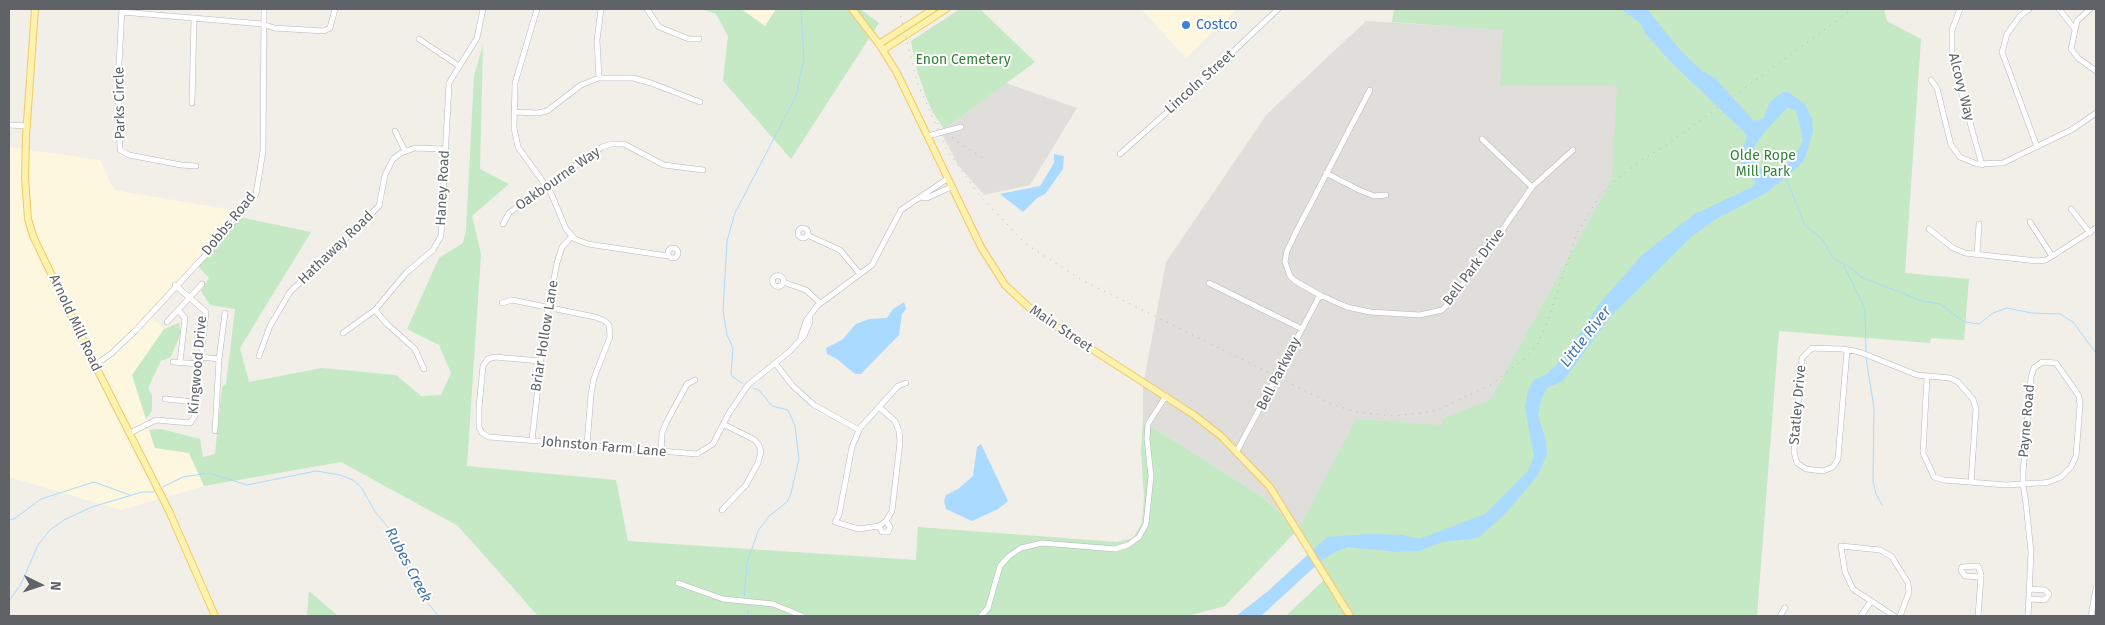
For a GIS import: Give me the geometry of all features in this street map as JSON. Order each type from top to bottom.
[{"type":"main road","name":"Arnold Mill Road","points":[[35,9],[25,178],[28,219],[33,236],[95,365],[169,511],[215,616]]},
{"type":"main road","name":"Main Street","points":[[852,9],[881,47],[897,72],[947,179],[995,272],[1018,298],[1042,317],[1166,396],[1205,423],[1237,452],[1270,487],[1350,616]]},
{"type":"main road","points":[[881,47],[933,9]]},
{"type":"main road","points":[[881,47],[946,9]]},
{"type":"street","name":"Dobbs Road","points":[[95,365],[112,353],[134,332],[256,194],[263,152],[264,9]]},
{"type":"street","name":"Haney Road","points":[[343,333],[375,310],[406,273],[433,250],[441,236],[449,83],[477,38],[483,9]]},
{"type":"street","points":[[537,9],[515,83],[514,128],[518,147],[547,186],[572,236],[588,244],[668,256]]},
{"type":"street","points":[[599,78],[597,40],[601,9]]},
{"type":"street","points":[[647,9],[659,27],[689,39],[699,39]]},
{"type":"street","name":"Lincoln Street","points":[[1120,154],[1200,83],[1278,9]]},
{"type":"street","name":"Alcovy Way","points":[[1960,9],[1952,30],[1952,59],[1982,165]]},
{"type":"street","points":[[2028,9],[2020,16],[2007,34],[2002,52],[2036,147]]},
{"type":"street","points":[[2059,9],[2074,28]]},
{"type":"street","points":[[2090,9],[2074,28],[2071,49],[2078,58],[2096,71]]},
{"type":"street","points":[[122,11],[263,24],[274,28],[324,32],[330,28],[335,10]]},
{"type":"street","name":"Parks Circle","points":[[122,11],[118,82],[120,150],[129,154],[181,165],[196,166]]},
{"type":"street","points":[[192,103],[194,18]]},
{"type":"street","points":[[419,39],[459,66]]},
{"type":"street","points":[[514,112],[546,111],[581,85],[599,78],[633,78],[700,102]]},
{"type":"street","points":[[1931,80],[1937,88],[1951,145],[1960,157],[1969,162],[1982,165],[2003,163],[2073,129],[2096,113]]},
{"type":"street","name":"Bell Park Drive","points":[[1370,90],[1287,251],[1285,262],[1290,276],[1320,295],[1347,307],[1370,312],[1420,315],[1442,310],[1484,256],[1532,187],[1573,150]]},
{"type":"street","points":[[9,126],[27,128]]},
{"type":"street","points":[[928,136],[961,127]]},
{"type":"street","points":[[395,131],[404,151],[415,148],[445,149]]},
{"type":"street","points":[[1482,139],[1532,187]]},
{"type":"street","name":"Oakbourne Way","points":[[503,224],[509,213],[602,147],[612,144],[624,144],[664,165],[703,170]]},
{"type":"street","name":"Hathaway Road","points":[[259,356],[270,326],[290,292],[378,206],[388,166],[393,159],[404,151]]},
{"type":"street","points":[[1326,173],[1374,196],[1386,195]]},
{"type":"street","name":"Johnston Farm Lane","points":[[540,361],[495,357],[488,359],[483,366],[480,399],[479,428],[482,433],[489,437],[692,455],[703,452],[713,444],[743,391],[789,352],[801,339],[806,321],[820,304],[874,261],[899,212],[924,192],[947,179]]},
{"type":"street","name":"Johnston Farm Lane","points":[[920,197],[927,198],[951,187]]},
{"type":"street","points":[[2072,209],[2090,233]]},
{"type":"street","points":[[2030,222],[2052,256]]},
{"type":"street","points":[[1977,255],[1979,224]]},
{"type":"street","points":[[1929,229],[1953,248],[1965,253],[2037,261],[2052,256],[2096,228]]},
{"type":"street","points":[[807,235],[840,250],[860,274]]},
{"type":"street","name":"Briar Hollow Lane","points":[[532,440],[540,361],[548,308],[559,254],[572,236]]},
{"type":"street","points":[[783,282],[806,290],[820,304]]},
{"type":"street","points":[[1209,283],[1302,329]]},
{"type":"street","points":[[168,322],[202,284]]},
{"type":"street","name":"Kingwood Drive","points":[[130,433],[156,420],[190,423],[194,419],[206,312],[175,285]]},
{"type":"street","name":"Bell Parkway","points":[[1237,452],[1320,295]]},
{"type":"street","points":[[502,303],[512,300],[595,317],[609,325],[610,337],[594,378],[591,394],[587,445]]},
{"type":"street","points":[[178,310],[185,318],[180,362]]},
{"type":"street","points":[[375,310],[387,324],[415,349],[424,369]]},
{"type":"street","points":[[215,431],[219,359],[225,313]]},
{"type":"street","name":"Statley Drive","points":[[1847,350],[1838,459],[1828,470],[1802,467],[1797,462],[1794,452],[1802,358],[1807,351],[1816,347],[1847,350],[1862,353],[1907,372],[1927,377],[1954,379],[1975,402],[1971,482]]},
{"type":"street","points":[[200,357],[219,359]]},
{"type":"street","points":[[173,362],[199,364]]},
{"type":"street","name":"Payne Road","points":[[1927,377],[1923,452],[1934,476],[1971,482],[2023,484],[2049,482],[2061,477],[2071,468],[2076,456],[2080,401],[2059,366],[2051,362],[2042,362],[2032,372],[2023,484],[2031,552],[2028,616]]},
{"type":"street","points":[[775,363],[793,386],[814,404],[859,430]]},
{"type":"street","points":[[660,452],[662,433],[666,423],[686,384],[695,380]]},
{"type":"street","points":[[879,407],[895,421],[900,442],[892,511],[886,521],[879,526],[859,529],[835,522],[839,515],[850,455],[859,430],[879,407],[898,386],[906,383]]},
{"type":"street","points":[[981,616],[988,608],[1000,566],[1008,556],[1021,548],[1042,543],[1115,549],[1128,546],[1140,536],[1146,524],[1151,476],[1148,424],[1166,396]]},
{"type":"street","points":[[165,399],[196,402]]},
{"type":"street","points":[[722,510],[746,485],[758,463],[761,452],[760,445],[755,440],[723,424]]},
{"type":"street","points":[[879,526],[882,532],[888,532],[890,527],[886,521]]},
{"type":"street","points":[[1894,616],[1853,589],[1845,572],[1841,546],[1880,550],[1892,556],[1908,583],[1909,592],[1900,616]]},
{"type":"street","points":[[1978,616],[1980,577]]},
{"type":"street","points":[[678,583],[723,600],[773,604],[802,616]]},
{"type":"street","points":[[2091,616],[2096,588]]},
{"type":"street","points":[[2029,589],[2045,590],[2049,594],[2045,600],[2029,599]]},
{"type":"street","points":[[1861,616],[1871,601]]},
{"type":"street","points":[[1780,616],[1785,608]]},
{"type":"shaded area","points":[[741,9],[776,9],[765,26]]},
{"type":"shaded area","points":[[1141,9],[1237,9],[1186,58]]},
{"type":"shaded area","points":[[1366,21],[1546,32],[1627,86],[1620,165],[1475,428],[1356,419],[1300,528],[1258,494],[1143,421],[1143,386],[1166,262],[1267,114]]},
{"type":"shaded area","points":[[1006,83],[1077,108],[1030,185],[984,195],[958,165],[939,129],[944,129]]},
{"type":"shaded area","points":[[9,147],[100,160],[114,190],[239,211],[239,217],[151,317],[164,329],[132,375],[155,448],[189,453],[204,486],[121,510],[9,477]]},
{"type":"green space","points":[[702,9],[741,9],[765,26],[776,9],[860,9],[879,23],[791,159],[723,81],[728,36],[716,14]]},
{"type":"green space","name":"Enon Cemetery","points":[[960,9],[980,9],[1035,62],[944,129],[932,111],[925,94],[917,70],[911,41]]},
{"type":"green space","name":"Olde Rope Mill Park","points":[[1394,9],[1884,9],[1887,21],[1921,39],[1905,273],[1969,279],[1964,340],[1931,338],[1930,343],[1779,331],[1757,616],[1286,616],[1328,576],[1299,528],[1356,419],[1443,425],[1442,419],[1490,400],[1612,179],[1617,85],[1500,86],[1503,30],[1392,22]]},
{"type":"green space","points":[[483,45],[480,169],[509,184],[472,216],[481,254],[467,466],[616,480],[628,541],[916,560],[918,527],[1117,542],[1133,538],[1142,523],[1144,498],[1141,450],[1143,421],[1258,494],[1299,528],[1225,606],[1187,616],[538,616],[458,526],[341,462],[204,486],[189,453],[155,448],[149,430],[161,429],[200,439],[203,457],[215,454],[222,387],[226,384],[235,309],[210,305],[201,291],[209,278],[197,265],[239,217],[311,232],[240,348],[249,382],[322,368],[396,375],[421,396],[441,395],[451,373],[439,345],[407,329],[439,258],[463,243],[466,230],[474,76]]},
{"type":"green space","points":[[179,323],[181,332],[171,357],[161,361],[148,388],[152,395],[152,411],[146,419],[132,375],[164,329]]},
{"type":"green space","points":[[309,591],[338,616],[307,616]]},
{"type":"water","name":"Little River","points":[[1621,9],[1647,9],[1681,51],[1701,70],[1716,79],[1754,121],[1763,119],[1770,102],[1783,92],[1788,92],[1805,104],[1812,119],[1813,131],[1805,158],[1799,166],[1766,193],[1716,219],[1691,237],[1610,317],[1563,381],[1547,388],[1541,400],[1538,416],[1546,440],[1547,454],[1538,475],[1506,513],[1478,538],[1442,542],[1419,551],[1398,552],[1348,547],[1322,560],[1261,616],[1236,616],[1267,592],[1327,537],[1370,534],[1403,535],[1419,539],[1485,514],[1528,471],[1534,457],[1525,407],[1528,390],[1534,380],[1547,374],[1565,356],[1599,304],[1642,255],[1693,215],[1752,187],[1756,183],[1742,169],[1741,164],[1740,158],[1747,136],[1671,62],[1645,33],[1640,23]],"holes":[[[1787,108],[1796,110],[1803,141],[1794,156],[1772,177],[1754,162],[1753,153],[1755,145]]]},
{"type":"water","points":[[1054,154],[1064,156],[1063,169],[1045,194],[1037,198],[1023,212],[1000,194],[1040,186],[1054,163]]},
{"type":"water","points":[[904,302],[906,309],[902,314],[899,335],[861,374],[855,374],[837,359],[827,354],[826,348],[842,340],[856,324],[869,319],[887,318],[893,309]]},
{"type":"water","points":[[981,444],[1008,501],[998,509],[972,521],[946,509],[944,501],[946,495],[958,489],[973,476],[977,447]]},
{"type":"waterway","points":[[742,383],[731,374],[733,348],[727,335],[723,311],[727,241],[735,213],[796,96],[804,59],[801,9]]},
{"type":"waterway","points":[[1785,176],[1805,225],[1822,239],[1834,259],[1850,267],[1861,277],[1922,301],[1940,304],[1964,322],[1979,324],[1993,313],[2007,308],[2032,313],[2060,314],[2073,322],[2096,353]]},
{"type":"waterway","points":[[1844,266],[1865,309],[1866,351]]},
{"type":"waterway","points":[[1866,358],[1874,408],[1873,481],[1876,494],[1882,505]]},
{"type":"waterway","points":[[744,598],[747,563],[758,531],[769,516],[787,502],[799,459],[795,426],[788,410],[772,406],[759,390],[753,388]]},
{"type":"waterway","name":"Rubes Creek","points":[[163,487],[183,477],[209,473],[247,485],[316,471],[340,475],[353,480],[361,487],[376,513],[393,533],[402,558],[420,592],[438,616]]},
{"type":"waterway","name":"Rubes Creek","points":[[9,520],[14,519],[41,499],[94,482],[130,495]]},
{"type":"waterway","points":[[9,601],[21,584],[38,545],[50,530],[64,520],[92,507],[142,492],[154,492]]},
{"type":"waterway","points":[[747,610],[749,616]]},
{"type":"railway","points":[[899,9],[917,82],[947,150],[980,196],[1026,244],[1080,279],[1334,405],[1357,412],[1394,416],[1435,411],[1489,386],[1524,359],[1537,345],[1546,326],[1577,233],[1599,197],[1616,180],[1639,162],[1665,146],[1853,9]]},
{"type":"railway","points":[[937,123],[956,141],[986,160]]},
{"type":"place","name":"Costco","points":[[1186,25]]}]
